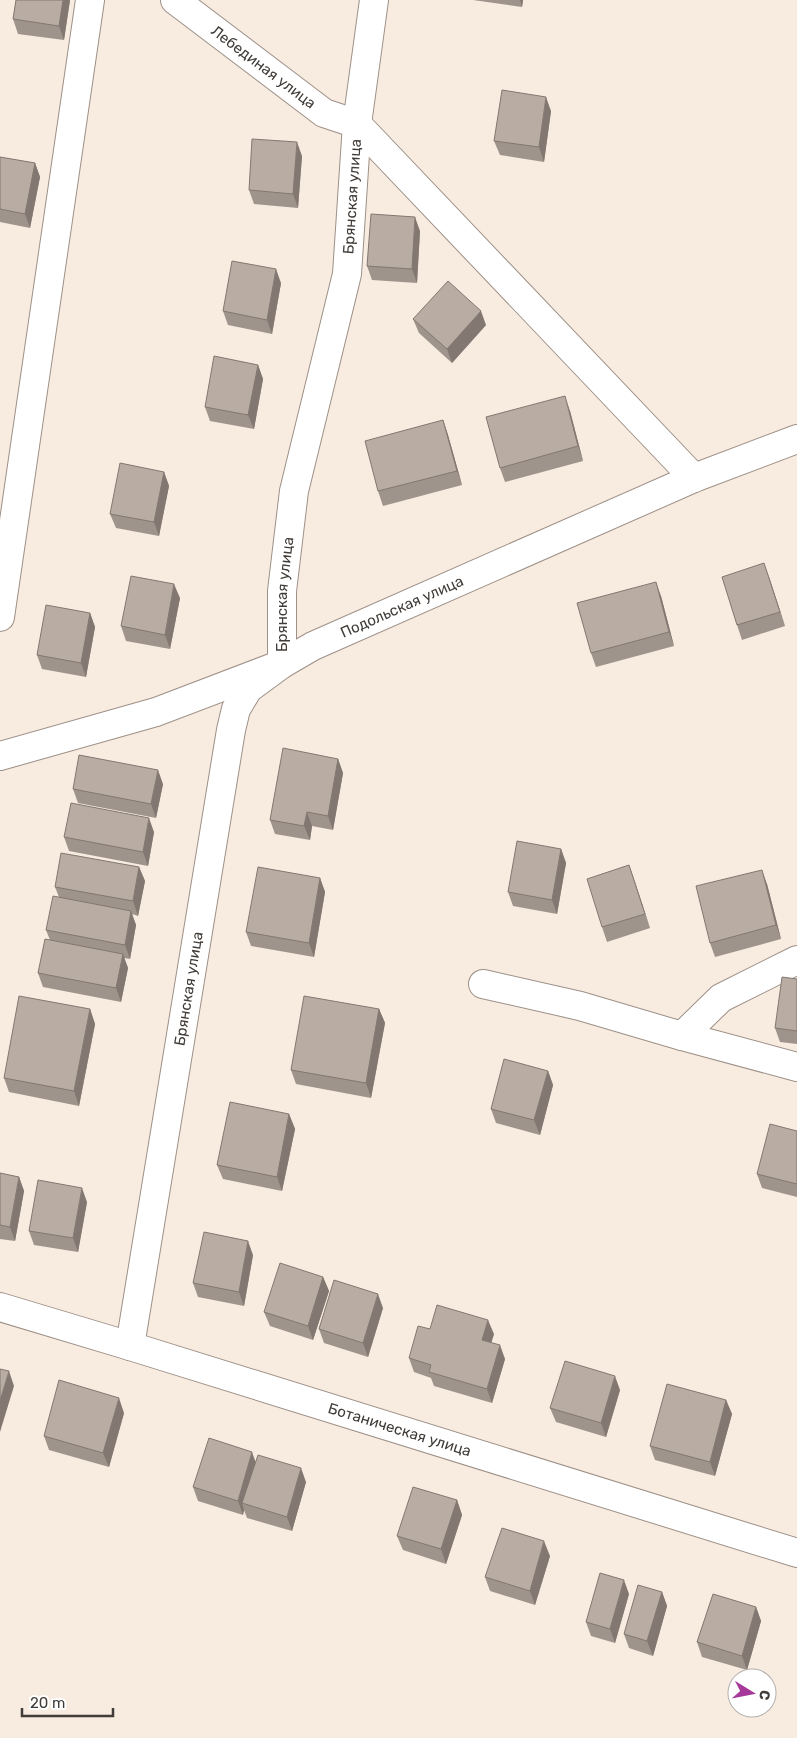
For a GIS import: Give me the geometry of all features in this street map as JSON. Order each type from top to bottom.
[{"type":"street","points":[[0,617],[90,0]]},
{"type":"street","name":"Лебединая улица","points":[[175,0],[324,113],[357,124]]},
{"type":"street","name":"Брянская улица","points":[[130,1346],[232,723],[236,709],[248,690],[282,664],[282,591],[294,491],[347,274],[357,124],[374,0]]},
{"type":"street","points":[[357,124],[694,478]]},
{"type":"street","name":"Подольская улица","points":[[0,756],[156,712],[282,664],[313,646],[694,478],[797,439]]},
{"type":"street","points":[[682,1036],[721,998],[797,960]]},
{"type":"street","points":[[483,984],[580,1006],[797,1067]]},
{"type":"street","name":"Ботаническая улица","points":[[0,1307],[797,1553]]},
{"type":"building","points":[[16,0],[63,0],[59,26],[13,19]]},
{"type":"building","points":[[502,90],[546,97],[539,147],[494,141]]},
{"type":"building","points":[[252,139],[297,142],[293,194],[249,190]]},
{"type":"building","points":[[0,157],[35,163],[25,214],[0,209]]},
{"type":"building","points":[[371,214],[415,217],[412,269],[367,266]]},
{"type":"building","points":[[232,261],[276,269],[267,320],[223,311]]},
{"type":"building","points":[[448,281],[481,311],[447,349],[413,319]]},
{"type":"building","points":[[214,356],[258,365],[248,415],[205,407]]},
{"type":"building","points":[[565,396],[578,446],[500,468],[486,417]]},
{"type":"building","points":[[443,420],[457,471],[378,491],[365,441]]},
{"type":"building","points":[[120,463],[164,472],[154,522],[110,514]]},
{"type":"building","points":[[764,563],[780,612],[737,625],[722,577]]},
{"type":"building","points":[[131,576],[174,584],[165,635],[121,626]]},
{"type":"building","points":[[656,582],[669,632],[591,653],[577,603]]},
{"type":"building","points":[[46,605],[90,613],[81,663],[37,655]]},
{"type":"building","points":[[283,748],[338,759],[328,816],[307,812],[304,826],[270,820]]},
{"type":"building","points":[[79,755],[158,770],[151,804],[73,789]]},
{"type":"building","points":[[71,803],[149,818],[143,852],[64,837]]},
{"type":"building","points":[[517,841],[561,849],[552,900],[508,892]]},
{"type":"building","points":[[61,853],[139,867],[133,901],[55,887]]},
{"type":"building","points":[[629,865],[645,914],[602,927],[587,879]]},
{"type":"building","points":[[258,867],[320,878],[309,943],[246,932]]},
{"type":"building","points":[[762,870],[776,925],[710,943],[696,886]]},
{"type":"building","points":[[53,896],[131,911],[125,945],[46,930]]},
{"type":"building","points":[[45,939],[123,954],[116,988],[38,973]]},
{"type":"building","points":[[782,977],[797,979],[797,1031],[775,1028]]},
{"type":"building","points":[[19,996],[90,1009],[74,1091],[4,1078]]},
{"type":"building","points":[[304,996],[379,1009],[366,1083],[291,1070]]},
{"type":"building","points":[[504,1059],[548,1071],[534,1120],[491,1109]]},
{"type":"building","points":[[230,1102],[289,1114],[277,1177],[217,1165]]},
{"type":"building","points":[[770,1124],[797,1131],[797,1184],[757,1174]]},
{"type":"building","points":[[0,1173],[19,1177],[10,1227],[0,1225]]},
{"type":"building","points":[[38,1180],[82,1188],[73,1238],[29,1231]]},
{"type":"building","points":[[204,1232],[248,1241],[239,1292],[193,1283]]},
{"type":"building","points":[[280,1263],[323,1277],[308,1326],[264,1312]]},
{"type":"building","points":[[334,1280],[378,1294],[363,1343],[319,1329]]},
{"type":"building","points":[[437,1305],[488,1320],[482,1340],[500,1345],[487,1389],[429,1372],[431,1365],[409,1358],[418,1326],[430,1329]]},
{"type":"building","points":[[565,1361],[615,1376],[601,1423],[550,1408]]},
{"type":"building","points":[[0,1369],[9,1371],[0,1401]]},
{"type":"building","points":[[59,1380],[119,1398],[103,1453],[44,1436]]},
{"type":"building","points":[[667,1384],[726,1400],[710,1462],[650,1446]]},
{"type":"building","points":[[209,1438],[252,1452],[238,1501],[193,1487]]},
{"type":"building","points":[[258,1455],[301,1468],[287,1517],[242,1503]]},
{"type":"building","points":[[413,1487],[457,1500],[441,1549],[397,1536]]},
{"type":"building","points":[[502,1528],[544,1541],[530,1591],[485,1577]]},
{"type":"building","points":[[600,1573],[624,1580],[610,1629],[586,1622]]},
{"type":"building","points":[[638,1585],[662,1592],[647,1641],[624,1634]]},
{"type":"building","points":[[713,1594],[756,1607],[742,1656],[697,1642]]}]
